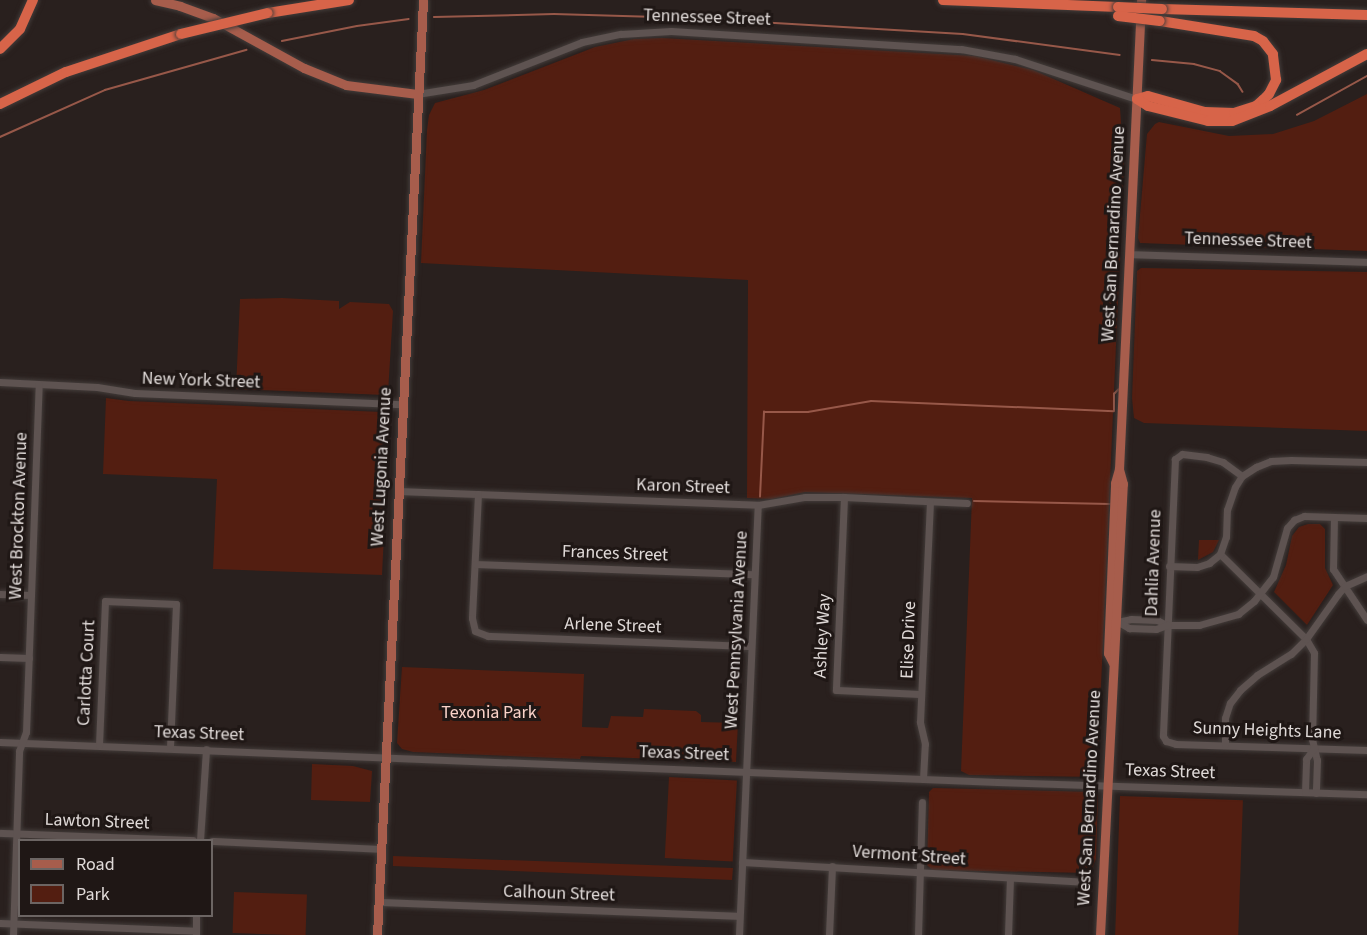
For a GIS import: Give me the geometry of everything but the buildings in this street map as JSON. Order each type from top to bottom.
[{"type":"highway","points":[[0,50],[20,29],[33,0]]},
{"type":"highway","points":[[0,104],[76,69],[181,34],[268,13],[349,0]]},
{"type":"highway","points":[[943,0],[1090,6],[1160,21],[1254,36],[1263,41],[1273,54],[1276,80],[1263,100],[1256,106],[1234,113],[1205,112],[1148,96],[1137,99]]},
{"type":"highway","points":[[1118,12],[1162,9],[1367,15]]},
{"type":"highway","points":[[1137,99],[1148,106],[1208,121],[1232,121],[1270,106],[1367,54]]},
{"type":"main road","name":"Tennessee Street","points":[[155,0],[213,18],[304,68],[339,82],[367,89],[417,94]]},
{"type":"main road","name":"West Lugonia Avenue","points":[[377,935],[423,0]]},
{"type":"main road","name":"West San Bernardino Avenue","points":[[1113,663],[1108,652],[1115,483],[1119,470],[1141,0]]},
{"type":"main road","name":"West San Bernardino Avenue","points":[[1100,935],[1123,484],[1119,470]]},
{"type":"main road","points":[[1112,556],[1114,563],[1113,614],[1117,622]]},
{"type":"street","name":"Tennessee Street","points":[[417,94],[473,85],[582,42],[621,34],[671,31],[961,49],[1015,59],[1137,99]]},
{"type":"street","name":"Tennessee Street","points":[[1129,254],[1367,262]]},
{"type":"street","name":"New York Street","points":[[0,382],[97,387],[135,393],[402,404]]},
{"type":"street","name":"West Brockton Avenue","points":[[13,935],[16,834],[22,743],[26,732],[39,384]]},
{"type":"street","name":"Dahlia Avenue","points":[[1166,741],[1162,730],[1175,459],[1182,454],[1207,457],[1223,462],[1242,476]]},
{"type":"street","points":[[1169,566],[1197,567],[1209,563],[1221,554],[1226,537],[1231,498],[1242,476],[1271,461],[1367,462]]},
{"type":"street","name":"Karon Street","points":[[398,490],[758,505],[805,497],[967,503]]},
{"type":"street","points":[[475,564],[478,494]]},
{"type":"street","name":"Ashley Way","points":[[844,497],[836,690],[921,694]]},
{"type":"street","name":"Elise Drive","points":[[923,779],[925,749],[920,722],[930,502]]},
{"type":"street","name":"West Pennsylvania Avenue","points":[[739,935],[758,505]]},
{"type":"street","points":[[1117,622],[1130,619],[1157,620],[1167,625],[1199,626],[1238,614],[1273,577],[1287,528],[1294,520],[1304,516],[1367,518]]},
{"type":"street","points":[[1334,517],[1333,569],[1367,620]]},
{"type":"street","points":[[1221,554],[1306,639],[1315,659],[1316,793]]},
{"type":"street","name":"Frances Street","points":[[475,564],[754,574]]},
{"type":"street","name":"Arlene Street","points":[[475,564],[472,622],[475,631],[488,636],[751,646]]},
{"type":"street","points":[[1225,744],[1226,718],[1230,703],[1240,690],[1257,675],[1291,654],[1306,639],[1345,586],[1367,576]]},
{"type":"street","points":[[0,594],[31,595]]},
{"type":"street","name":"Carlotta Court","points":[[99,745],[105,601],[176,604],[170,748]]},
{"type":"street","points":[[0,657],[29,658]]},
{"type":"street","name":"Sunny Heights Lane","points":[[1166,741],[1176,744],[1367,750]]},
{"type":"street","name":"Texas Street","points":[[0,742],[923,779],[1367,794]]},
{"type":"street","points":[[1305,792],[1306,759],[1314,748]]},
{"type":"street","points":[[200,839],[206,749]]},
{"type":"street","points":[[918,935],[922,802]]},
{"type":"street","name":"Lawton Street","points":[[0,833],[164,839]]},
{"type":"street","points":[[213,841],[381,849]]},
{"type":"street","name":"Vermont Street","points":[[742,862],[1075,880]]},
{"type":"street","points":[[829,935],[832,866]]},
{"type":"street","points":[[1008,935],[1010,878]]},
{"type":"street","name":"Calhoun Street","points":[[378,902],[739,916]]},
{"type":"street","points":[[0,923],[196,933],[196,917]]},
{"type":"green space","points":[[662,38],[975,56],[1033,70],[1120,108],[1124,164],[1097,777],[969,775],[961,771],[972,498],[805,492],[772,499],[747,498],[748,280],[421,263],[427,130],[429,115],[435,103],[484,90],[595,47],[634,39]]},
{"type":"green space","points":[[1367,94],[1367,251],[1140,243],[1138,238],[1147,134],[1155,124],[1159,122],[1229,136],[1273,134],[1314,121]]},
{"type":"green space","points":[[1141,268],[1367,272],[1367,431],[1144,423],[1134,418],[1132,398],[1137,271]]},
{"type":"green space","points":[[282,298],[339,301],[339,309],[350,302],[389,304],[393,311],[388,393],[385,395],[236,389],[240,299]]},
{"type":"green space","points":[[106,398],[129,401],[382,412],[387,417],[388,451],[382,575],[213,569],[217,479],[103,474]]},
{"type":"green space","points":[[1320,524],[1325,529],[1325,568],[1333,585],[1307,625],[1274,592],[1286,565],[1292,536],[1299,527]]},
{"type":"green space","points":[[1199,540],[1219,540],[1213,552],[1198,560]]},
{"type":"green space","name":"Texonia Park","points":[[402,667],[584,674],[582,727],[608,728],[611,716],[643,717],[644,709],[696,711],[701,715],[701,722],[738,723],[736,762],[581,756],[580,759],[413,752],[402,749],[397,743]]},
{"type":"green space","points":[[312,764],[353,766],[372,771],[370,802],[311,800]]},
{"type":"green space","points":[[669,777],[737,781],[733,861],[665,858]]},
{"type":"green space","points":[[933,788],[1095,792],[1098,795],[1096,859],[1090,873],[932,870],[927,865],[929,792]]},
{"type":"green space","points":[[1120,796],[1243,800],[1238,935],[1115,935]]},
{"type":"green space","points":[[393,856],[733,868],[732,880],[393,866]]},
{"type":"green space","points":[[234,892],[307,895],[306,935],[233,933]]},
{"type":"waterway","points":[[434,17],[554,14],[692,18],[963,34],[1120,55]]},
{"type":"waterway","points":[[282,41],[357,26],[409,19]]},
{"type":"waterway","points":[[0,137],[105,90],[246,50]]},
{"type":"waterway","points":[[1152,60],[1194,64],[1220,71],[1238,84],[1243,92]]},
{"type":"waterway","points":[[1297,115],[1367,76]]},
{"type":"waterway","points":[[760,497],[764,412],[808,412],[871,401],[1114,411],[1114,394],[1118,390]]},
{"type":"waterway","points":[[974,501],[1110,504]]}]
